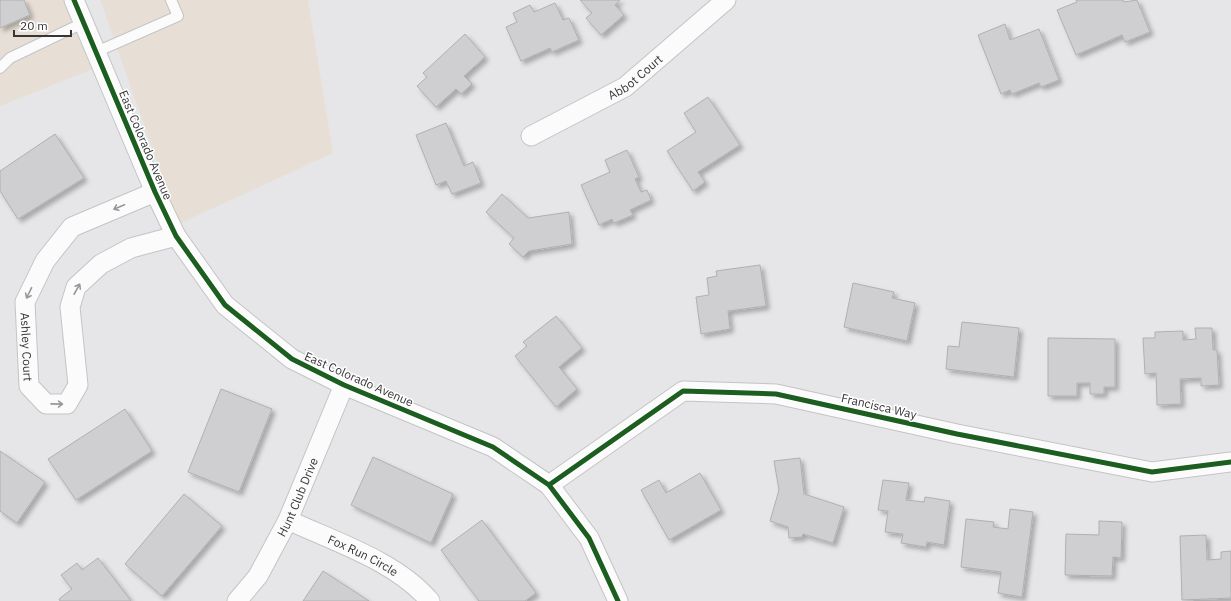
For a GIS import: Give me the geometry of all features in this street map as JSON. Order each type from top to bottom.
[{"type":"street","name":"East Colorado Avenue","points":[[74,0],[155,192],[176,236],[225,305],[292,359],[344,385],[493,447],[549,485],[589,538],[618,601]]},
{"type":"street","name":"Abbot Court","points":[[530,136],[625,87],[726,0]]},
{"type":"street","name":"Ashley Court","points":[[155,192],[72,227],[45,261],[25,302],[30,386],[46,404],[67,404],[78,385],[70,307],[76,287],[101,264],[131,248],[176,236]]},
{"type":"street","name":"Hunt Club Drive","points":[[237,601],[258,576],[288,520],[344,385]]},
{"type":"street","name":"Francisca Way","points":[[549,485],[683,391],[776,394],[957,434],[1152,472],[1231,462]]},
{"type":"street","name":"Fox Run Circle","points":[[288,520],[388,566],[422,592],[430,601]]},
{"type":"lane","points":[[96,52],[178,16],[171,0]]},
{"type":"lane","points":[[0,68],[10,58],[83,23]]},
{"type":"shaded area","points":[[0,0],[66,0],[95,68],[0,106]]},
{"type":"shaded area","points":[[100,0],[308,0],[333,153],[179,224]]},
{"type":"building","points":[[0,0],[24,0],[30,15],[0,28]]},
{"type":"building","points":[[580,0],[620,0],[615,5],[624,15],[601,35],[586,18],[592,13]]},
{"type":"building","points":[[1076,0],[1123,0],[1124,2],[1137,0],[1150,32],[1125,42],[1122,35],[1076,55],[1057,10],[1077,2]]},
{"type":"building","points":[[555,3],[563,20],[569,18],[579,40],[552,52],[550,48],[521,61],[506,27],[517,22],[513,13],[530,5],[534,12]]},
{"type":"building","points":[[1005,24],[1010,40],[1039,29],[1059,80],[1041,87],[1039,83],[1012,94],[1010,90],[1001,94],[978,35]]},
{"type":"building","points":[[465,34],[485,57],[464,76],[472,84],[461,94],[456,89],[436,107],[417,86],[427,77],[423,73]]},
{"type":"building","points":[[708,97],[740,145],[698,172],[705,182],[693,191],[667,151],[696,132],[684,113]]},
{"type":"building","points":[[446,123],[464,166],[473,162],[481,183],[452,194],[446,181],[436,185],[416,135]]},
{"type":"building","points":[[55,134],[84,178],[18,219],[0,191],[0,171]]},
{"type":"building","points":[[627,150],[639,177],[635,179],[641,192],[647,190],[651,200],[630,210],[633,215],[614,223],[612,219],[599,225],[581,185],[610,172],[605,160]]},
{"type":"building","points":[[502,194],[528,218],[569,212],[572,244],[529,251],[523,257],[509,244],[514,238],[486,212]]},
{"type":"building","points":[[760,265],[766,306],[728,311],[730,329],[701,334],[696,297],[709,295],[707,278],[717,276],[716,271]]},
{"type":"building","points":[[853,283],[894,292],[892,298],[915,303],[907,341],[844,327]]},
{"type":"building","points":[[556,316],[582,348],[559,367],[577,389],[556,407],[515,356],[527,346],[523,342]]},
{"type":"building","points":[[962,322],[1019,328],[1014,377],[946,369],[948,346],[959,347]]},
{"type":"building","points":[[1195,328],[1212,328],[1213,350],[1217,350],[1219,385],[1201,386],[1201,378],[1180,379],[1181,404],[1157,405],[1156,373],[1145,374],[1143,338],[1155,338],[1155,332],[1183,331],[1183,340],[1196,339]]},
{"type":"building","points":[[1048,338],[1115,339],[1115,387],[1104,387],[1104,394],[1090,394],[1090,383],[1077,383],[1077,396],[1048,396]]},
{"type":"building","points":[[221,389],[272,409],[239,492],[188,472]]},
{"type":"building","points":[[125,409],[152,451],[76,500],[48,459]]},
{"type":"building","points":[[0,451],[45,482],[17,523],[0,511]]},
{"type":"building","points":[[373,457],[453,494],[431,543],[351,505]]},
{"type":"building","points":[[800,458],[804,494],[844,507],[833,543],[803,534],[802,537],[789,538],[788,527],[770,521],[779,490],[774,461]]},
{"type":"building","points":[[700,473],[721,510],[669,540],[641,490],[659,480],[666,493]]},
{"type":"building","points":[[883,480],[909,483],[906,500],[924,502],[925,497],[950,501],[944,545],[927,542],[926,547],[901,543],[903,534],[885,532],[888,511],[878,510]]},
{"type":"building","points":[[184,494],[222,526],[162,596],[125,564]]},
{"type":"building","points":[[1010,509],[1033,512],[1022,597],[998,593],[1001,572],[961,567],[966,519],[994,522],[993,527],[1008,529]]},
{"type":"building","points":[[482,520],[536,593],[525,601],[479,601],[441,550]]},
{"type":"building","points":[[1099,521],[1122,522],[1121,558],[1113,557],[1112,576],[1065,575],[1066,534],[1099,535]]},
{"type":"building","points":[[1206,535],[1207,560],[1221,559],[1221,552],[1231,551],[1231,598],[1182,600],[1180,536]]},
{"type":"building","points":[[98,558],[131,601],[60,601],[59,599],[72,589],[61,575],[77,563],[82,570]]},
{"type":"building","points":[[323,571],[369,601],[303,601]]},
{"type":"cycle path","points":[[74,0],[155,192],[176,236],[225,305],[292,359],[344,385],[493,447],[549,485],[589,538],[618,601]]},
{"type":"cycle path","points":[[549,485],[683,391],[776,394],[957,434],[1152,472],[1231,462]]}]
